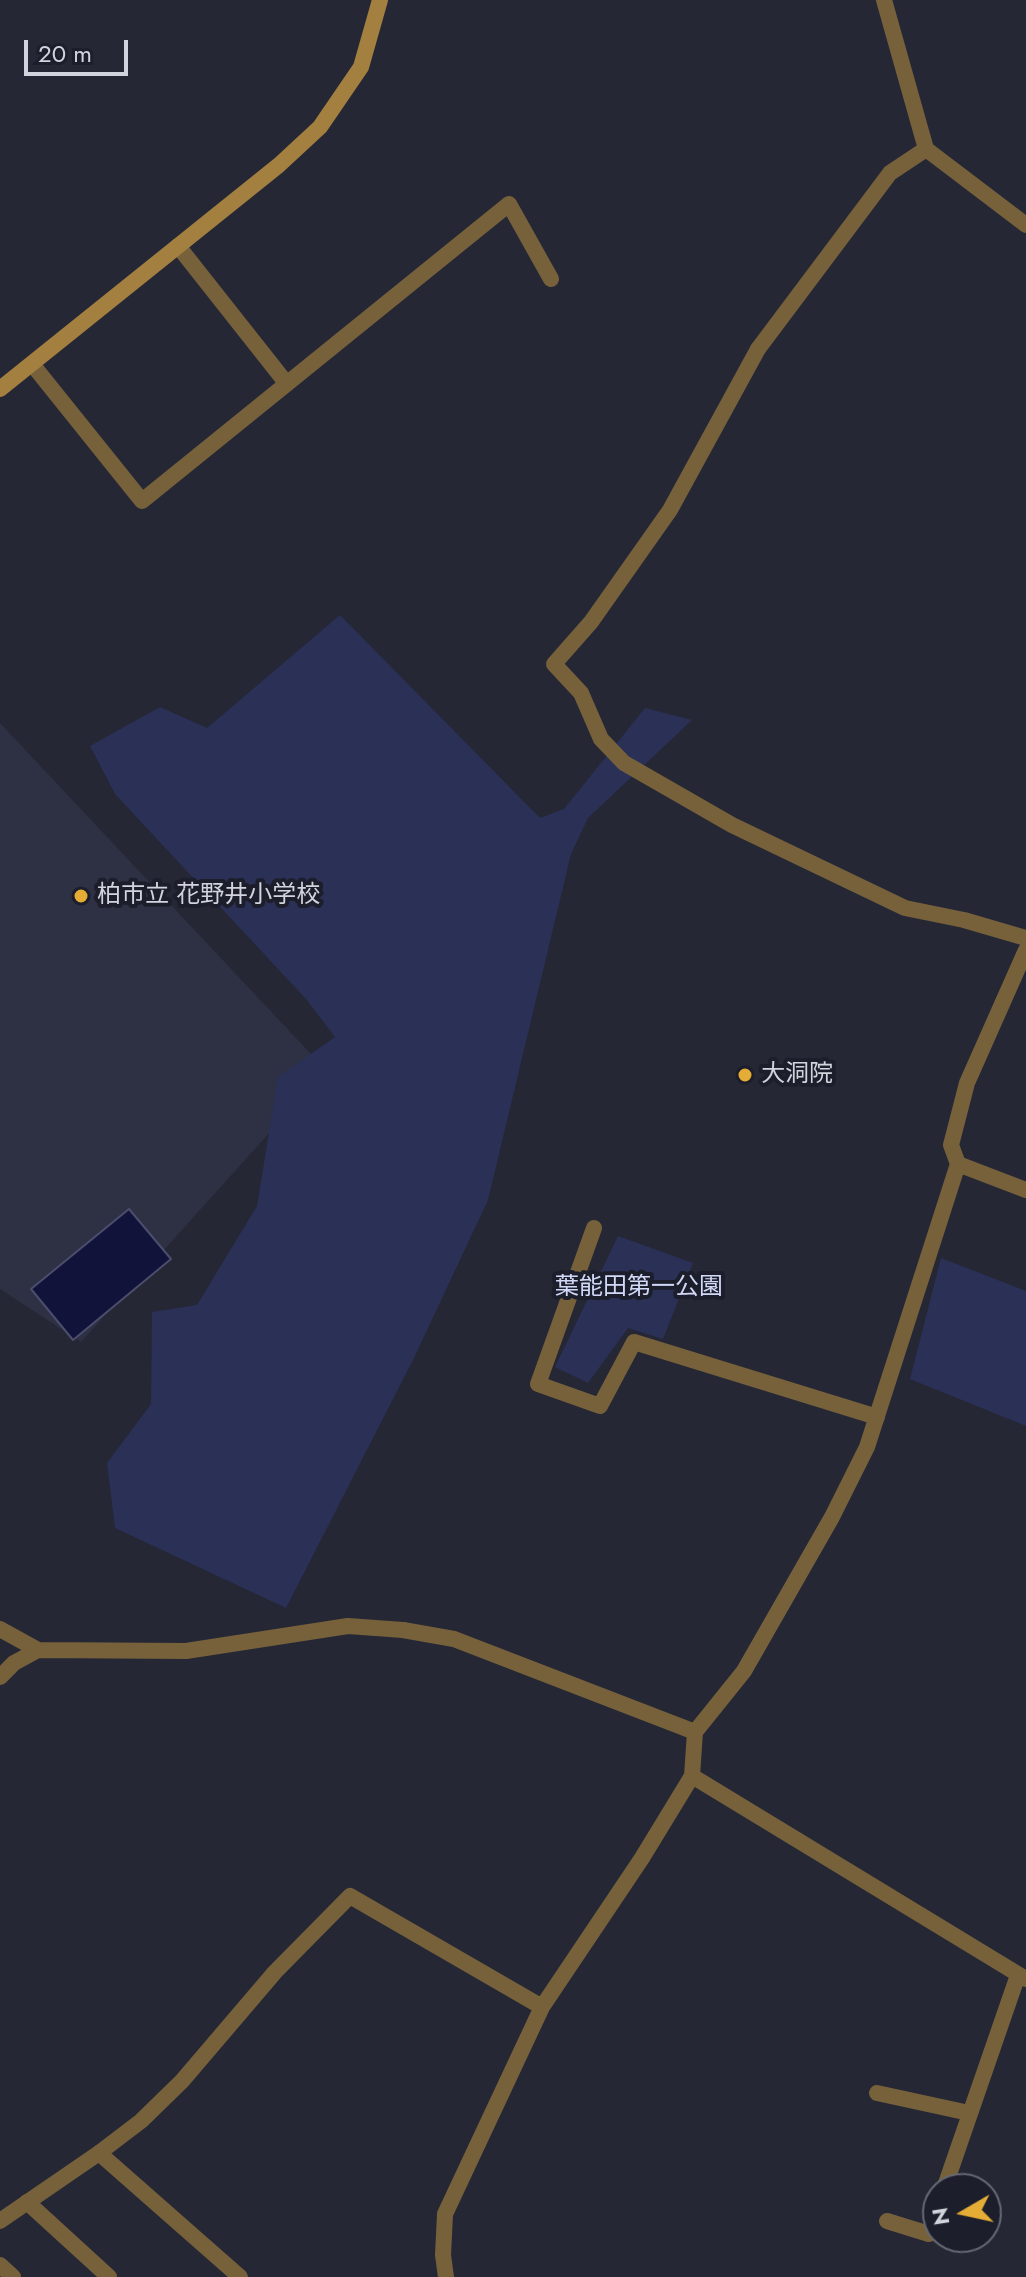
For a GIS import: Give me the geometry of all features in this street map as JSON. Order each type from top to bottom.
[{"type":"street","points":[[0,389],[279,165],[320,127],[361,67],[380,0]]},
{"type":"street","points":[[884,0],[926,149],[1026,225]]},
{"type":"street","points":[[926,149],[890,173],[758,349],[670,510],[591,622],[554,664],[581,693],[601,739],[624,763],[732,825],[905,908],[964,920],[1026,938]]},
{"type":"street","points":[[32,364],[142,501],[509,204],[551,279]]},
{"type":"street","points":[[178,246],[287,384]]},
{"type":"street","points":[[446,2277],[443,2255],[445,2214],[542,2007],[642,1858],[692,1776],[695,1732],[744,1671],[832,1517],[867,1447],[958,1164],[951,1145],[967,1083],[1026,950]]},
{"type":"street","points":[[958,1164],[1026,1190]]},
{"type":"street","points":[[594,1228],[538,1384],[600,1406],[634,1342],[877,1417]]},
{"type":"street","points":[[0,1629],[38,1650],[186,1651],[348,1626],[403,1630],[454,1639],[695,1732]]},
{"type":"street","points":[[0,1677],[14,1663],[38,1650]]},
{"type":"street","points":[[692,1776],[1022,1977],[949,2173]]},
{"type":"street","points":[[0,2221],[141,2121],[182,2081],[275,1972],[350,1896],[542,2007]]},
{"type":"street","points":[[877,2093],[969,2113]]},
{"type":"street","points":[[99,2153],[240,2277]]},
{"type":"street","points":[[27,2202],[109,2277]]},
{"type":"street","points":[[887,2221],[922,2232]]},
{"type":"street","points":[[0,2265],[13,2277]]},
{"type":"shaded area","name":"柏市立 花野井小学校","points":[[0,723],[326,1070],[81,1342],[0,1289]]},
{"type":"shaded area","points":[[129,1209],[171,1259],[73,1340],[31,1289]]},
{"type":"green space","points":[[340,615],[540,818],[564,809],[645,708],[692,720],[588,818],[571,854],[488,1200],[414,1358],[286,1608],[115,1528],[107,1463],[151,1404],[152,1312],[197,1305],[257,1206],[278,1077],[335,1037],[306,999],[115,794],[90,746],[160,707],[207,728]]},
{"type":"green space","name":"葉能田第一公園","points":[[618,1236],[693,1263],[663,1339],[628,1328],[588,1383],[555,1367]]},
{"type":"green space","points":[[941,1258],[1026,1291],[1026,1426],[910,1379]]},
{"type":"place","name":"柏市立 花野井小学校","points":[[81,896]]},
{"type":"place","name":"大洞院","points":[[745,1075]]}]
